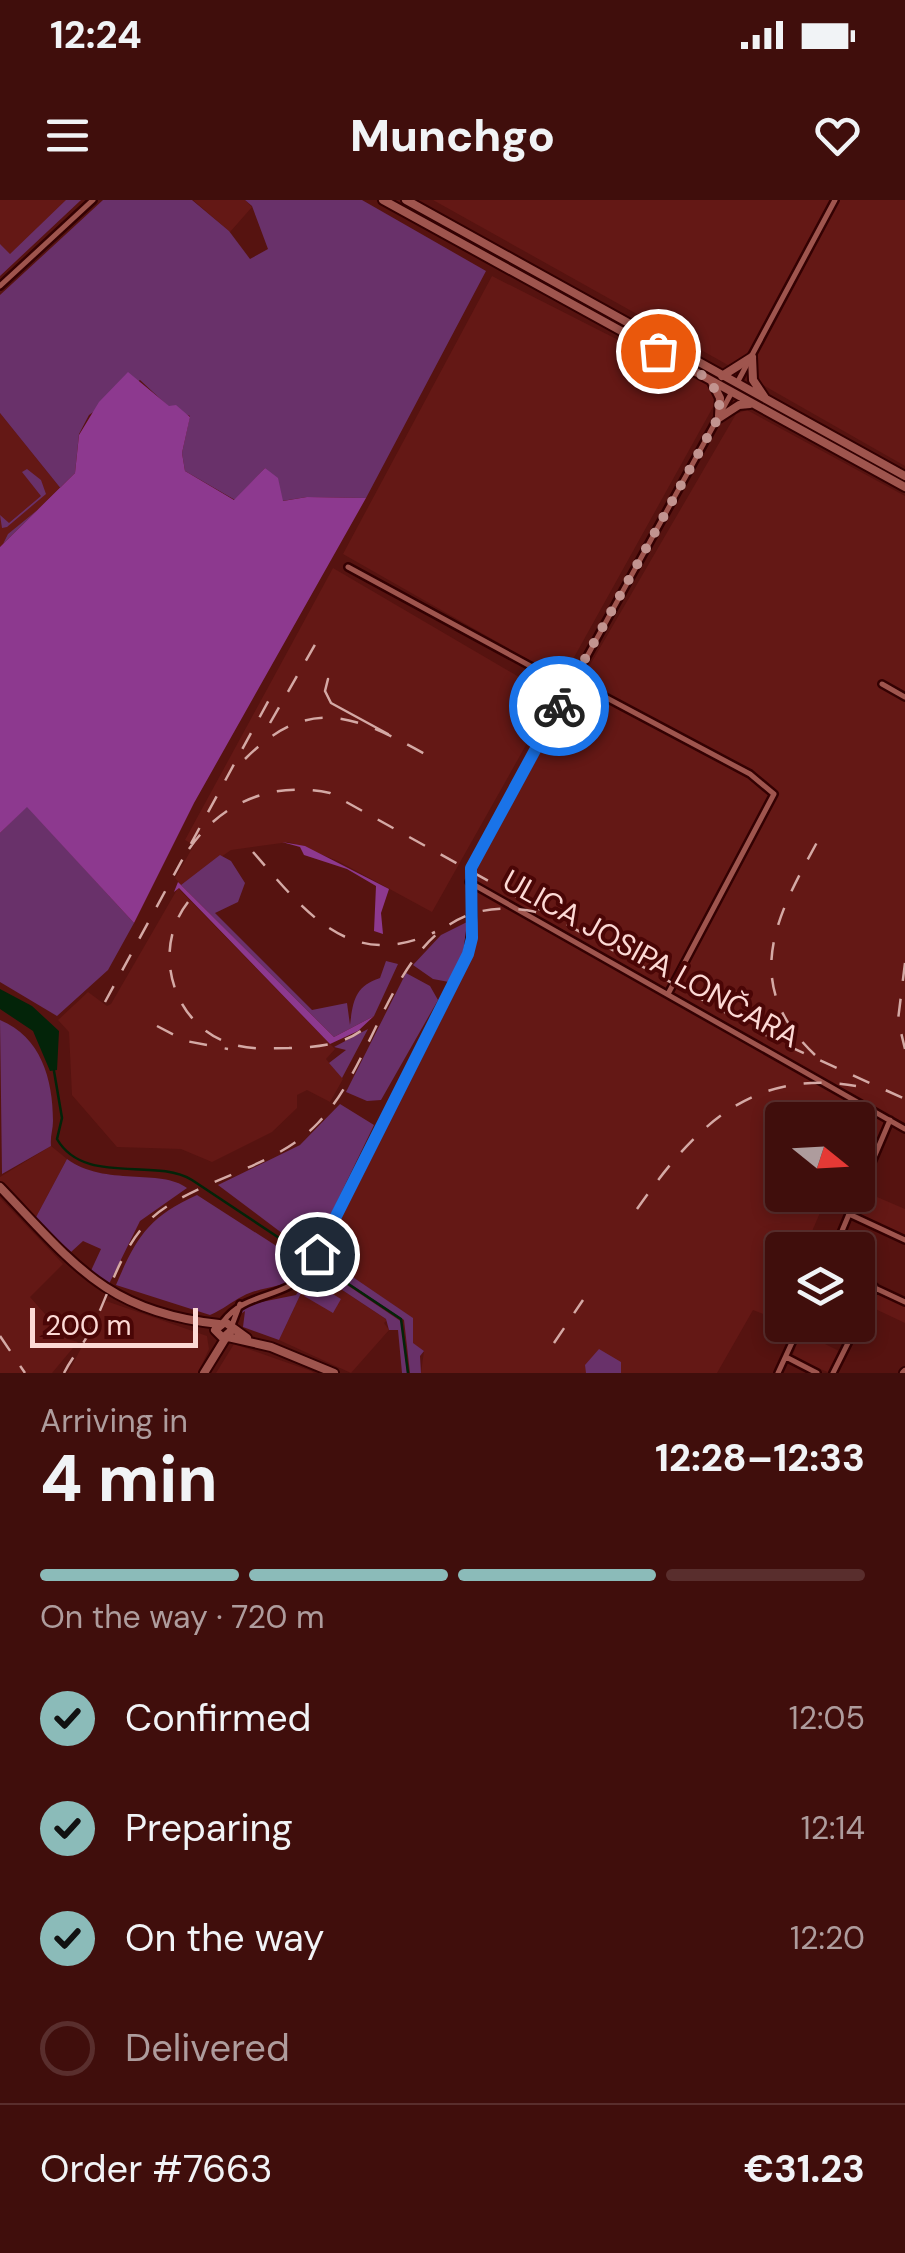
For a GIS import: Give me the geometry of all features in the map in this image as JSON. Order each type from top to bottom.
[{"type":"main road","points":[[383,200],[709,379],[772,404],[905,476]]},
{"type":"main road","points":[[406,200],[721,376],[758,405],[905,486]]},
{"type":"main road","points":[[721,376],[752,356]]},
{"type":"main road","points":[[752,356],[753,380],[772,404]]},
{"type":"main road","points":[[709,379],[720,395],[718,418]]},
{"type":"main road","points":[[718,418],[738,405],[758,405]]},
{"type":"main road","points":[[0,1188],[89,1280],[135,1304],[250,1340],[334,1373]]},
{"type":"main road","points":[[204,1373],[224,1331]]},
{"type":"street","points":[[0,286],[93,200]]},
{"type":"street","points":[[470,882],[480,849],[835,200]]},
{"type":"street","points":[[348,567],[770,786],[774,794],[770,808],[668,994]]},
{"type":"street","points":[[882,684],[905,697]]},
{"type":"street","name":"ULICA JOSIPA LONČARA","points":[[470,882],[905,1129]]},
{"type":"street","name":"ULICA JOSIPA LONČARA","points":[[224,1331],[240,1304],[293,1287],[311,1266],[468,954],[473,916],[470,882]]},
{"type":"street","points":[[875,1155],[890,1120]]},
{"type":"street","points":[[842,1232],[849,1214],[905,1240]]},
{"type":"street","points":[[875,1288],[905,1302]]},
{"type":"street","points":[[778,1373],[793,1342]]},
{"type":"street","points":[[833,1373],[848,1342]]},
{"type":"street","points":[[786,1358],[817,1373]]},
{"type":"shaded area","points":[[0,200],[81,200],[0,276]]},
{"type":"shaded area","points":[[66,200],[81,200],[0,276],[0,244],[10,254]]},
{"type":"shaded area","points":[[103,200],[192,200],[229,231],[250,259],[268,249],[252,206],[245,200],[362,200],[486,271],[366,498],[307,497],[282,501],[265,468],[235,500],[185,471],[182,453],[190,416],[169,407],[140,380],[89,415],[79,434],[75,473],[60,488],[0,413],[0,295]]},
{"type":"shaded area","points":[[193,200],[245,200],[252,207],[230,232]]},
{"type":"shaded area","points":[[433,200],[905,200],[905,466],[719,360]]},
{"type":"shaded area","points":[[492,276],[707,385],[714,396],[713,407],[562,679],[343,554]]},
{"type":"shaded area","points":[[128,372],[169,406],[176,405],[190,417],[182,453],[185,471],[234,500],[265,468],[278,478],[283,501],[307,497],[366,498],[194,803],[134,923],[27,807],[0,833],[0,547],[75,473],[79,435],[99,402]]},
{"type":"shaded area","points":[[747,410],[905,496],[905,1123],[889,1115],[875,1146],[875,1102],[765,1102],[765,1212],[820,1212],[812,1232],[765,1232],[765,1315],[753,1310],[717,1373],[421,1373],[424,1351],[413,1344],[412,1318],[319,1254],[475,947],[473,866],[736,414]]},
{"type":"shaded area","points":[[0,413],[62,490],[0,547]]},
{"type":"shaded area","points":[[27,469],[41,480],[46,494],[7,527],[2,528],[0,515],[9,523],[41,496],[22,472]]},
{"type":"shaded area","points":[[38,510],[3,544],[8,534]]},
{"type":"shaded area","points":[[333,568],[553,697],[432,912],[338,861],[289,842],[231,850],[181,885],[175,878],[194,845],[185,840]]},
{"type":"shaded area","points":[[27,806],[134,923],[108,970],[57,1016],[0,982],[0,833]]},
{"type":"shaded area","points":[[282,842],[305,846],[389,889],[381,913],[383,934],[374,931],[376,886],[347,869],[304,855],[300,847]]},
{"type":"shaded area","points":[[220,855],[231,861],[245,883],[238,902],[215,913],[312,1010],[347,1003],[350,1025],[360,990],[380,978],[386,961],[398,964],[374,1016],[334,1037],[181,885]]},
{"type":"shaded area","points":[[178,882],[334,1037],[374,1016],[358,1031],[330,1044],[179,888],[174,892]]},
{"type":"shaded area","points":[[178,888],[335,1049],[326,1059],[343,1079],[330,1102],[307,1090],[297,1095],[297,1108],[272,1132],[212,1162],[181,1149],[117,1147],[72,1095],[69,1032],[58,1020],[88,992],[107,1006],[111,1004]]},
{"type":"shaded area","points":[[467,922],[466,951],[449,982],[433,979],[413,965],[441,935]]},
{"type":"shaded area","points":[[406,973],[430,986],[438,1000],[381,1100],[367,1101],[346,1092]]},
{"type":"shaded area","points":[[0,989],[32,1006],[59,1031],[57,1070],[50,1071],[33,1031],[0,1009]]},
{"type":"shaded area","points":[[0,1020],[26,1037],[42,1061],[53,1121],[51,1146],[2,1174]]},
{"type":"shaded area","points":[[368,1029],[342,1078],[329,1063],[346,1050],[334,1047]]},
{"type":"shaded area","points":[[340,1104],[374,1125],[311,1255],[218,1185],[300,1145]]},
{"type":"shaded area","points":[[51,1146],[67,1159],[35,1219],[0,1184],[0,1177]]},
{"type":"shaded area","points":[[67,1159],[98,1173],[163,1179],[187,1188],[140,1221],[109,1284],[89,1275],[101,1249],[83,1241],[71,1252],[35,1219]]},
{"type":"shaded area","points":[[197,1195],[306,1265],[285,1283],[252,1292],[210,1315],[116,1285],[137,1242],[155,1221]]},
{"type":"shaded area","points":[[875,1196],[905,1209],[905,1237],[855,1214],[875,1212]]},
{"type":"shaded area","points":[[0,1198],[63,1264],[30,1297],[67,1339],[78,1342],[52,1373],[0,1373]]},
{"type":"shaded area","points":[[319,1254],[413,1318],[413,1343],[424,1351],[420,1356],[421,1373],[410,1373],[404,1320],[320,1264]]},
{"type":"shaded area","points":[[316,1264],[402,1322],[407,1373],[402,1373],[398,1330],[389,1330],[386,1319],[312,1270]]},
{"type":"shaded area","points":[[312,1270],[387,1320],[384,1323],[389,1330],[351,1373],[279,1340]]},
{"type":"shaded area","points":[[312,1271],[279,1340],[243,1327],[245,1311],[239,1315],[246,1305],[296,1295]]},
{"type":"shaded area","points":[[313,1282],[341,1299],[333,1313],[304,1296]]},
{"type":"shaded area","points":[[875,1293],[905,1305],[905,1323],[875,1309]]},
{"type":"shaded area","points":[[106,1301],[207,1336],[209,1349],[198,1373],[68,1373]]},
{"type":"shaded area","points":[[797,1342],[821,1342],[841,1352],[830,1373],[792,1357]]},
{"type":"shaded area","points":[[234,1344],[311,1371],[314,1373],[216,1373]]},
{"type":"shaded area","points":[[599,1349],[621,1362],[621,1373],[586,1373],[585,1365]]},
{"type":"waterway","points":[[54,1071],[62,1118],[57,1139],[69,1153],[102,1167],[159,1170],[192,1180],[401,1319],[408,1373]]},
{"type":"tram line","points":[[328,679],[325,691],[331,703],[388,734]]},
{"type":"railway","points":[[270,723],[320,636]]},
{"type":"railway","points":[[105,1002],[270,698]]},
{"type":"railway","points":[[245,759],[290,726],[332,718],[376,729],[425,754]]},
{"type":"railway","points":[[189,849],[217,818],[251,798],[289,790],[330,793],[773,1039],[905,1099]]},
{"type":"railway","points":[[815,1055],[791,1027],[777,1000],[772,973],[780,919],[821,835]]},
{"type":"railway","points":[[253,852],[310,914],[353,940],[377,945],[405,943],[435,932]]},
{"type":"railway","points":[[188,902],[171,943],[174,986],[196,1022],[214,1036],[248,1048],[313,1047],[345,1040],[374,1020]]},
{"type":"railway","points":[[64,1373],[92,1328],[121,1262],[140,1231],[184,1196],[265,1160],[318,1123],[342,1092],[402,978],[425,945],[455,921],[493,909],[541,913]]},
{"type":"railway","points":[[905,963],[898,1020],[905,1049]]},
{"type":"railway","points":[[157,1026],[186,1041],[228,1049]]},
{"type":"railway","points":[[637,1209],[680,1154],[728,1111],[785,1086],[856,1086]]},
{"type":"railway","points":[[554,1343],[583,1300]]},
{"type":"railway","points":[[0,1336],[25,1373]]},
{"type":"way so far","points":[[559,706],[718,418],[720,395],[709,379],[658,351]]},
{"type":"route","points":[[317,1254],[468,954],[473,916],[471,868],[559,706]]}]
